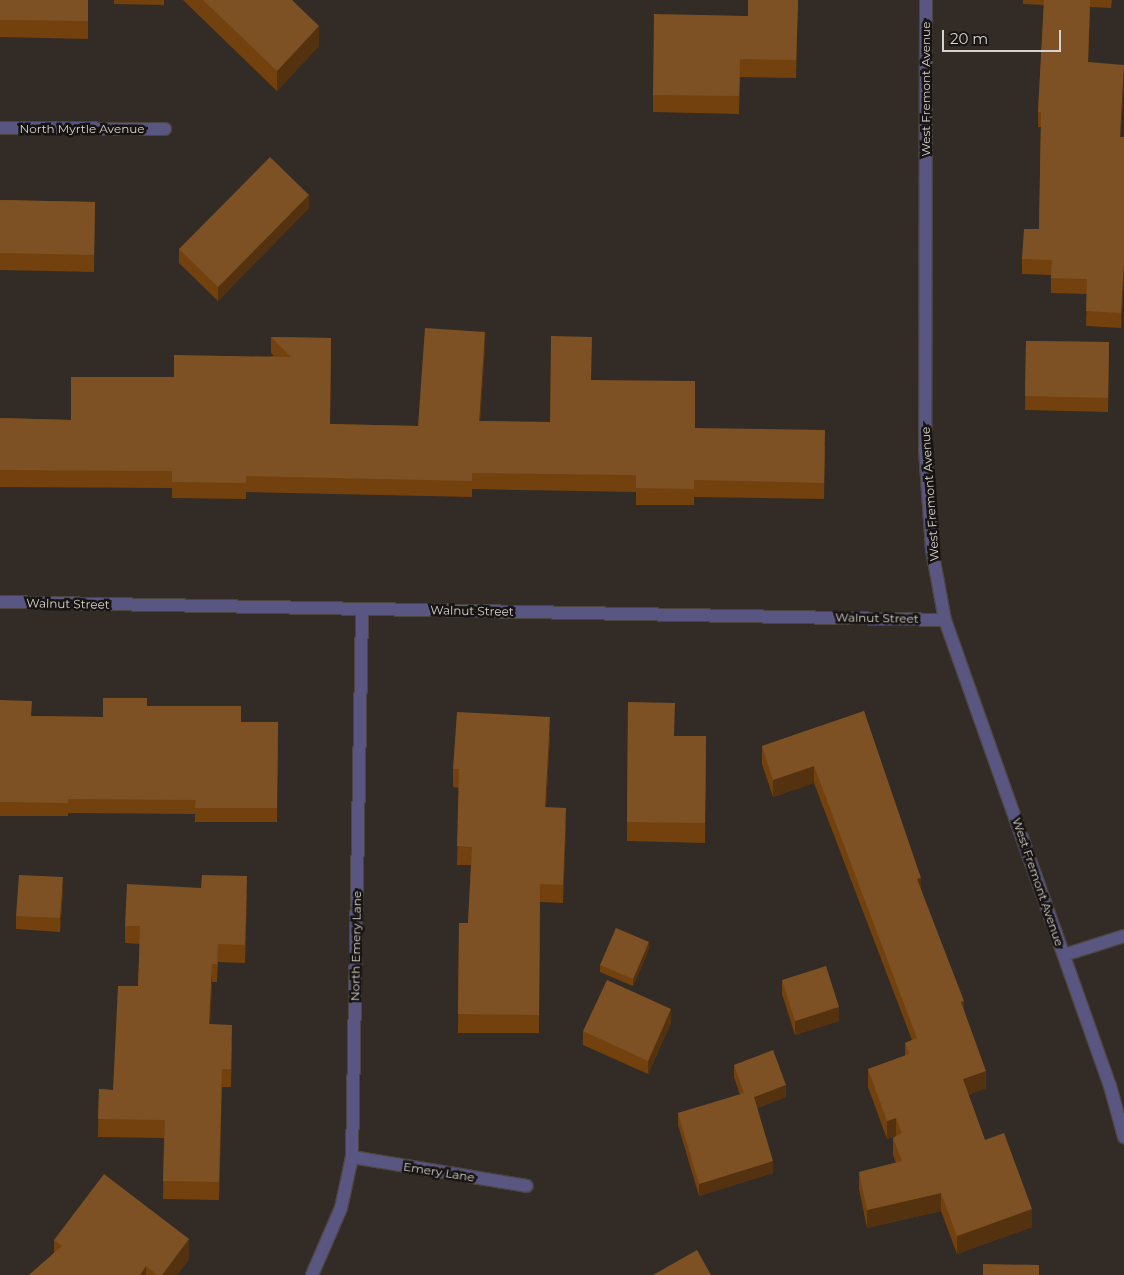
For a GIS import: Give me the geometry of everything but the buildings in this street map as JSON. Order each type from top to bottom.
[{"type":"street","name":"West Fremont Avenue","points":[[926,0],[925,449],[932,550],[945,620],[1110,1086],[1124,1136]]},
{"type":"street","name":"North Myrtle Avenue","points":[[0,128],[165,129]]},
{"type":"street","name":"Walnut Street","points":[[0,602],[945,620]]},
{"type":"street","name":"North Emery Lane","points":[[312,1275],[341,1208],[352,1158],[362,609]]},
{"type":"street","points":[[1064,955],[1124,936]]},
{"type":"street","name":"Emery Lane","points":[[352,1158],[527,1186]]}]
